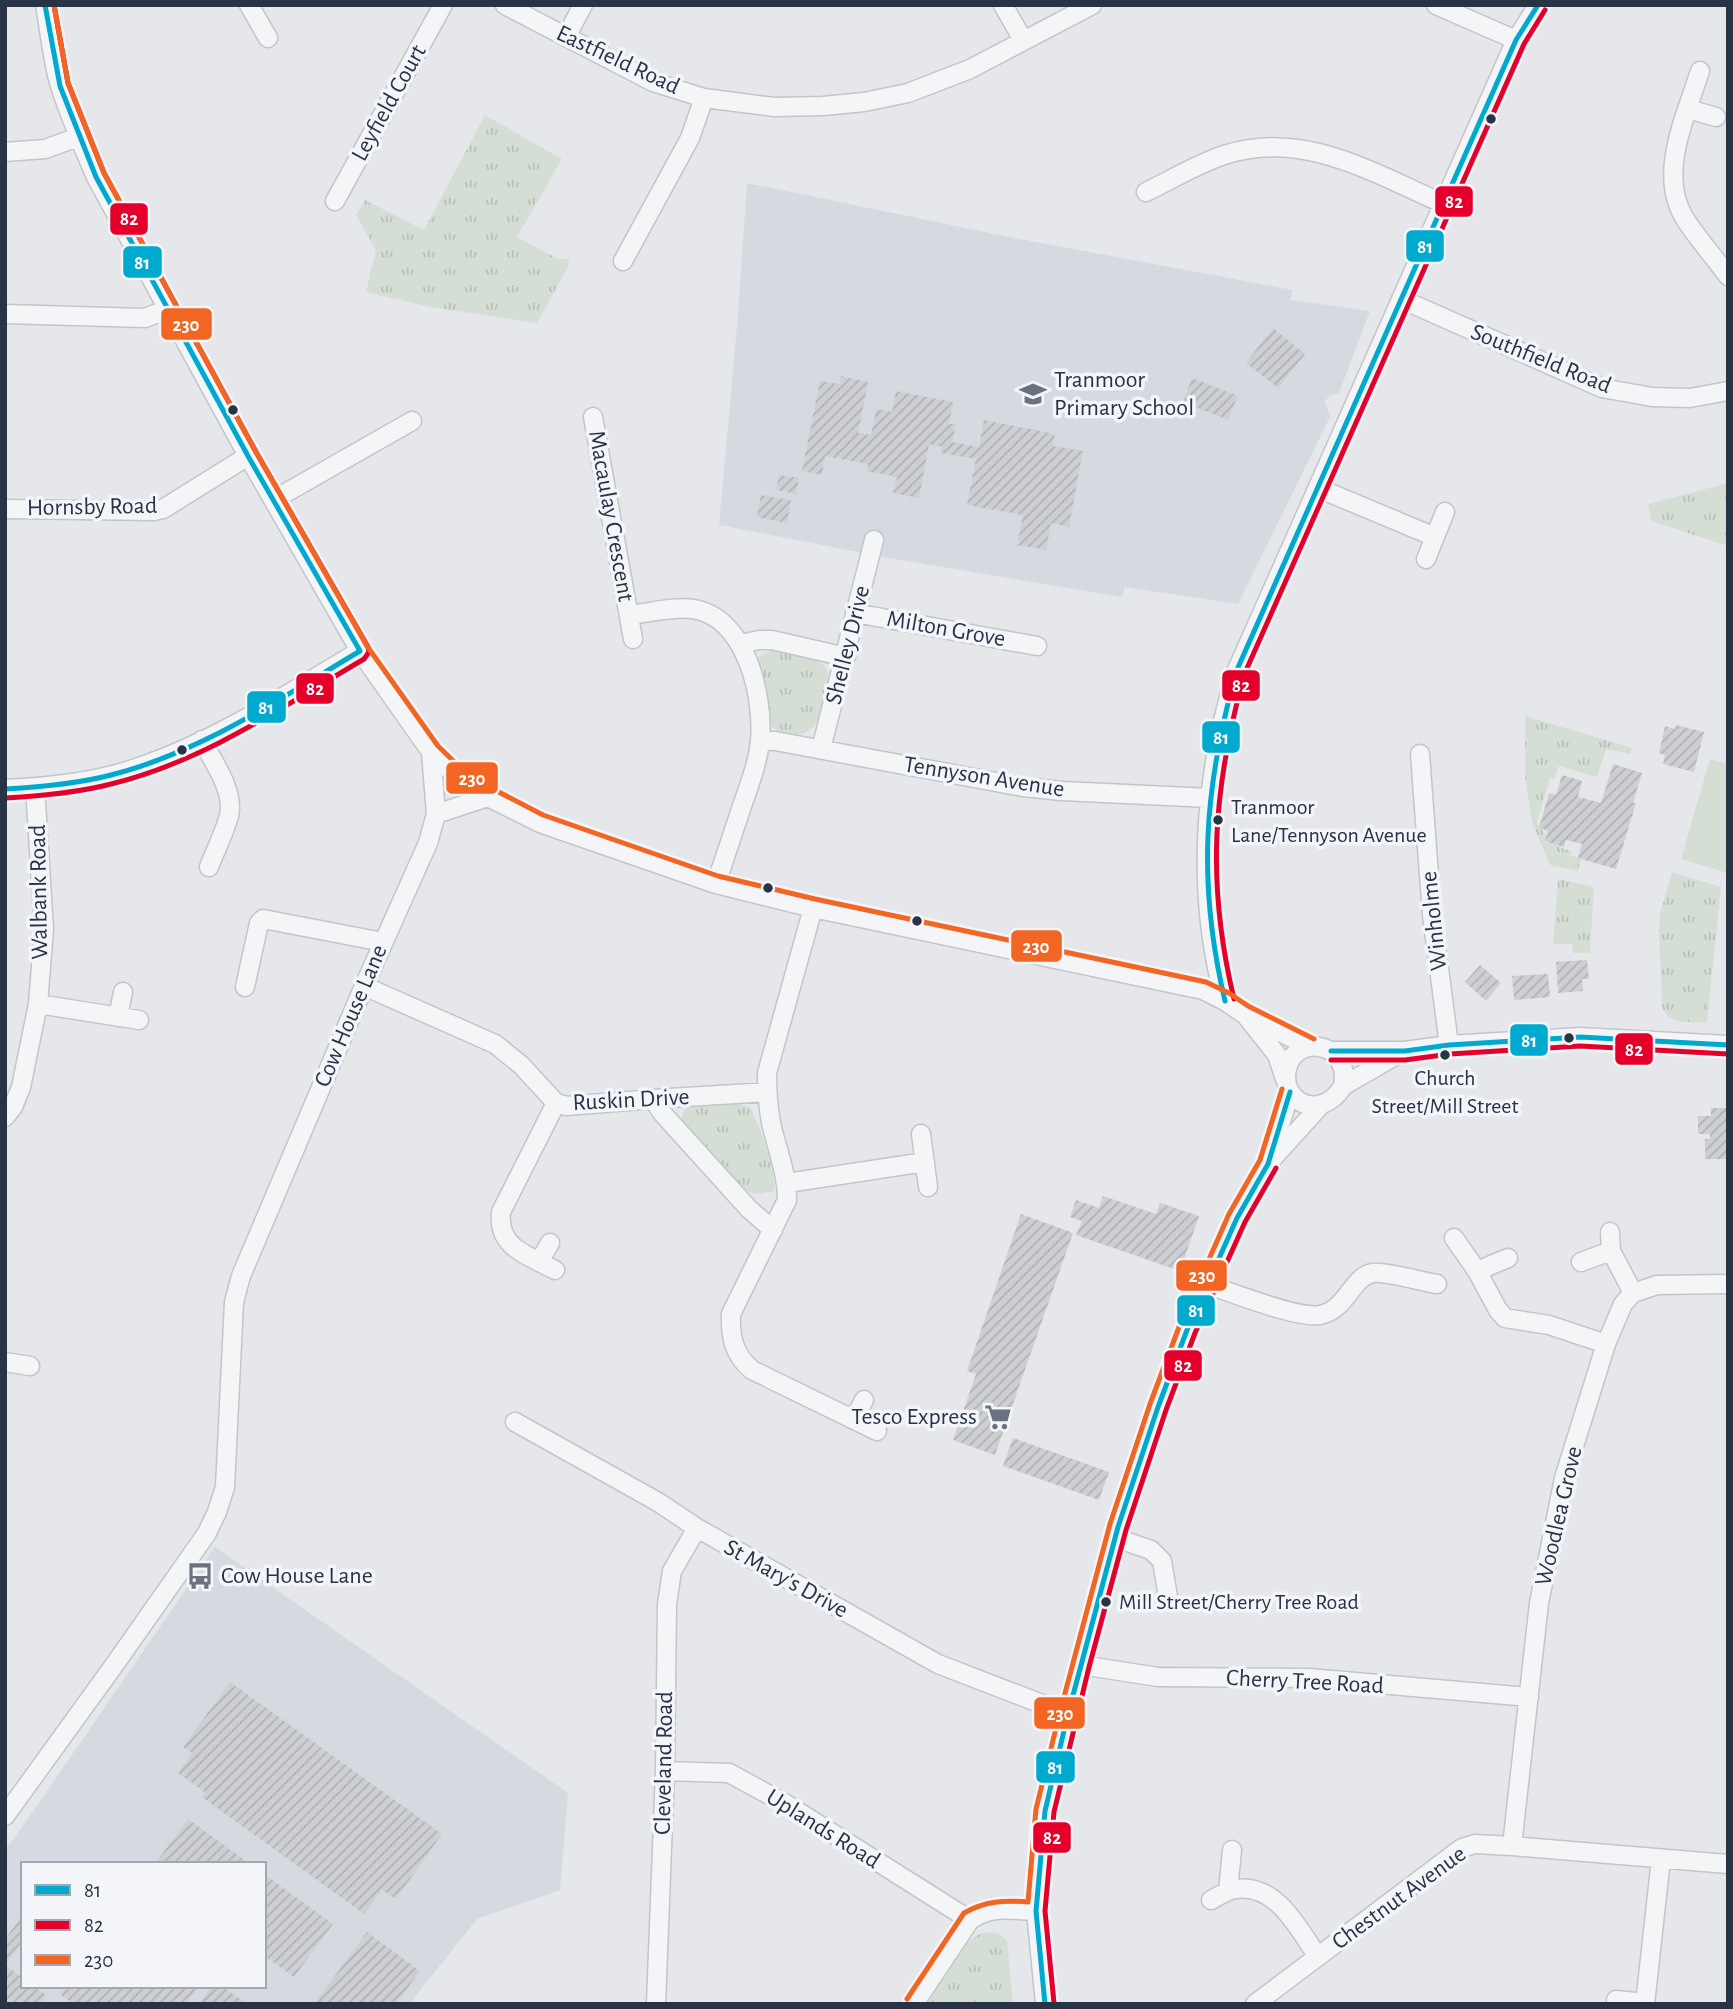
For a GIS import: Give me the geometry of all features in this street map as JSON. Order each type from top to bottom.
[{"type":"street","points":[[46,5],[60,86],[96,177],[248,456],[360,651],[431,752],[466,783],[488,797],[540,822],[716,884],[813,908],[1203,990],[1310,1047]]},
{"type":"street","points":[[249,5],[268,38]]},
{"type":"street","name":"Leyfield Court","points":[[335,201],[443,5]]},
{"type":"street","name":"Eastfield Road","points":[[505,5],[653,82],[704,98],[774,107],[864,102],[908,93],[970,69],[1092,5]]},
{"type":"street","points":[[566,37],[583,5]]},
{"type":"street","points":[[1003,5],[1023,40]]},
{"type":"street","points":[[1436,5],[1516,40]]},
{"type":"street","points":[[1225,1001],[1213,947],[1206,879],[1210,798],[1223,714],[1236,672],[1442,203],[1516,40],[1538,5]]},
{"type":"street","points":[[1700,71],[1673,159],[1673,181],[1684,217],[1728,276]]},
{"type":"street","points":[[623,261],[690,138],[704,98]]},
{"type":"street","points":[[1688,109],[1716,117]]},
{"type":"street","points":[[5,152],[46,149],[78,137]]},
{"type":"street","points":[[1146,192],[1224,155],[1276,147],[1296,147],[1333,155],[1442,203]]},
{"type":"street","name":"Southfield Road","points":[[1401,299],[1602,388],[1651,397],[1690,398],[1728,391]]},
{"type":"street","points":[[5,314],[145,318],[168,309]]},
{"type":"street","name":"Macaulay Crescent","points":[[593,417],[633,639]]},
{"type":"street","points":[[275,499],[412,421]]},
{"type":"street","name":"Hornsby Road","points":[[5,509],[163,509],[248,456]]},
{"type":"street","points":[[1318,488],[1435,537]]},
{"type":"street","points":[[1426,559],[1445,512]]},
{"type":"street","name":"Shelley Drive","points":[[821,749],[874,540]]},
{"type":"street","name":"Macaulay Crescent","points":[[629,615],[694,609],[724,623],[741,644],[752,671],[759,709],[760,740],[755,768],[716,884]]},
{"type":"street","name":"Milton Grove","points":[[855,613],[1037,646]]},
{"type":"street","points":[[741,644],[772,640],[846,657]]},
{"type":"street","points":[[5,789],[81,782],[141,767],[254,713],[360,651]]},
{"type":"street","points":[[202,740],[226,788],[230,802],[229,815],[209,867]]},
{"type":"street","name":"Tennyson Avenue","points":[[760,740],[1023,787],[1210,798]]},
{"type":"street","name":"Cow House Lane","points":[[5,1816],[191,1556],[217,1512],[225,1487],[234,1302],[241,1276],[428,843],[436,814],[431,752]]},
{"type":"street","name":"Winholme","points":[[1420,754],[1432,915],[1449,1045]]},
{"type":"street","name":"Walbank Road","points":[[5,1117],[13,1107],[21,1087],[38,1004],[44,929],[36,788]]},
{"type":"street","points":[[436,814],[488,797]]},
{"type":"street","points":[[813,908],[767,1073],[771,1122],[787,1183],[787,1200],[731,1314],[730,1334],[735,1350],[752,1370],[877,1431]]},
{"type":"street","points":[[245,987],[259,923],[263,919],[383,942]]},
{"type":"street","name":"Ruskin Drive","points":[[364,986],[495,1044],[521,1065],[556,1103],[575,1107],[767,1092]]},
{"type":"street","points":[[118,1017],[123,992]]},
{"type":"street","points":[[38,1004],[139,1020]]},
{"type":"street","points":[[1244,1014],[1277,1055],[1288,1087],[1301,1102],[1310,1105],[1330,1102],[1338,1095],[1345,1077],[1339,1058],[1320,1046],[1300,1050],[1291,1058],[1286,1067],[1288,1087],[1268,1164]]},
{"type":"street","points":[[1331,1051],[1405,1051],[1449,1045],[1580,1037],[1728,1045]]},
{"type":"street","points":[[1343,1086],[1405,1051]]},
{"type":"street","points":[[653,1099],[663,1114],[749,1209],[773,1230]]},
{"type":"street","points":[[550,1243],[547,1266],[510,1245],[499,1223],[500,1212],[556,1103]]},
{"type":"street","points":[[1045,2004],[1036,1911],[1045,1811],[1068,1714],[1116,1538],[1158,1407],[1187,1330],[1237,1218],[1268,1164],[1321,1105]]},
{"type":"street","points":[[921,1134],[928,1186]]},
{"type":"street","points":[[787,1183],[925,1162]]},
{"type":"street","points":[[1610,1232],[1611,1251],[1633,1293],[1657,1285],[1728,1284]]},
{"type":"street","points":[[1454,1238],[1505,1318],[1549,1325],[1606,1344]]},
{"type":"street","points":[[1581,1262],[1611,1251]]},
{"type":"street","points":[[1477,1271],[1508,1258]]},
{"type":"street","points":[[1206,1284],[1310,1315],[1321,1315],[1338,1308],[1364,1276],[1375,1272],[1437,1284]]},
{"type":"street","name":"Woodlea Grove","points":[[1511,1846],[1539,1603],[1564,1478],[1606,1344],[1623,1304],[1633,1293]]},
{"type":"street","points":[[5,1362],[30,1366]]},
{"type":"street","points":[[854,1420],[864,1400]]},
{"type":"street","name":"St Mary's Drive","points":[[515,1422],[938,1664],[1068,1714]]},
{"type":"street","name":"Cleveland Road","points":[[656,2004],[665,1771],[667,1604],[672,1571],[697,1528]]},
{"type":"street","points":[[1116,1538],[1151,1550],[1162,1561],[1168,1597]]},
{"type":"street","name":"Cherry Tree Road","points":[[1081,1665],[1158,1677],[1309,1678],[1529,1697]]},
{"type":"street","name":"Uplands Road","points":[[665,1771],[729,1773],[786,1804],[970,1920]]},
{"type":"street","name":"Chestnut Avenue","points":[[1255,2004],[1462,1848],[1475,1844],[1728,1864]]},
{"type":"street","points":[[1228,1891],[1232,1850]]},
{"type":"street","points":[[1616,2000],[1645,2003],[1661,1859]]},
{"type":"street","points":[[1211,1900],[1238,1888],[1264,1893],[1279,1903],[1318,1957]]},
{"type":"street","points":[[914,2004],[970,1920],[982,1912],[998,1909],[1036,1911]]},
{"type":"shaded area","name":"Tranmoor Primary School","points":[[747,183],[1014,238],[1293,290],[1290,300],[1370,311],[1339,393],[1330,395],[1325,401],[1330,417],[1238,604],[1125,587],[1122,597],[884,557],[719,525]]},
{"type":"shaded area","points":[[215,1547],[568,1793],[560,1890],[477,1919],[409,2004],[5,2004],[5,1848],[14,1839]]},
{"type":"green space","points":[[485,115],[562,159],[517,237],[558,259],[569,259],[568,267],[537,323],[430,307],[366,292],[376,250],[356,215],[365,200],[424,230]]},
{"type":"green space","points":[[1728,483],[1728,546],[1651,521],[1648,504]]},
{"type":"green space","points":[[772,649],[812,658],[828,672],[828,685],[819,718],[814,726],[802,734],[783,734],[767,721],[757,658]]},
{"type":"green space","points":[[1525,716],[1632,748],[1630,754],[1606,749],[1597,777],[1559,766],[1555,778],[1550,778],[1537,822],[1549,841],[1561,844],[1561,848],[1571,851],[1571,856],[1581,858],[1578,871],[1550,865],[1532,822],[1525,777]]},
{"type":"green space","points":[[1710,759],[1728,764],[1728,873],[1681,859]]},
{"type":"green space","points":[[1672,872],[1721,887],[1707,1023],[1674,1020],[1662,1006],[1660,914]]},
{"type":"green space","points":[[1558,879],[1594,887],[1590,953],[1573,953],[1572,944],[1553,944]]},
{"type":"green space","points":[[692,1102],[735,1103],[749,1107],[766,1148],[773,1173],[774,1191],[756,1194],[747,1191],[684,1126],[683,1112]]},
{"type":"green space","points":[[998,1933],[1007,1941],[1013,2004],[925,2004],[963,1947],[978,1935]]},
{"type":"building","points":[[1273,328],[1305,354],[1278,388],[1246,363]]},
{"type":"building","points":[[841,376],[868,382],[858,433],[871,435],[876,409],[892,412],[896,391],[953,402],[949,424],[956,424],[952,442],[979,447],[984,420],[1055,434],[1053,446],[1083,451],[1069,527],[1051,523],[1046,550],[1017,545],[1023,515],[967,505],[976,459],[941,453],[942,447],[929,444],[919,498],[893,493],[897,477],[867,471],[868,464],[825,456],[822,475],[802,471],[820,381],[840,384]]},
{"type":"building","points":[[1192,378],[1238,396],[1228,420],[1183,402]]},
{"type":"building","points":[[779,475],[799,478],[796,494],[776,490]]},
{"type":"building","points":[[761,495],[791,500],[787,523],[757,517]]},
{"type":"building","points":[[1676,725],[1704,732],[1694,772],[1663,764],[1665,755],[1659,753],[1665,726],[1675,729]]},
{"type":"building","points":[[1613,764],[1642,773],[1616,869],[1578,858],[1582,844],[1566,840],[1564,847],[1545,841],[1548,831],[1539,828],[1549,793],[1556,795],[1562,775],[1582,781],[1578,797],[1601,803]]},
{"type":"building","points":[[1587,960],[1589,979],[1582,979],[1583,991],[1558,993],[1556,962]]},
{"type":"building","points":[[1480,965],[1501,983],[1486,1001],[1465,982]]},
{"type":"building","points":[[1548,974],[1550,997],[1514,1000],[1512,976]]},
{"type":"building","points":[[1711,1108],[1727,1108],[1728,1159],[1705,1159],[1705,1139],[1710,1139],[1710,1134],[1698,1134],[1698,1116],[1711,1116]]},
{"type":"building","points":[[1103,1196],[1156,1214],[1160,1203],[1199,1216],[1180,1271],[1076,1235],[1082,1221],[1070,1217],[1076,1200],[1099,1208]]},
{"type":"building","points":[[1021,1214],[1073,1233],[995,1455],[953,1440],[976,1374],[967,1371]]},
{"type":"building","points":[[1013,1438],[1109,1472],[1099,1500],[1003,1466]]},
{"type":"building","points":[[230,1682],[442,1834],[396,1899],[382,1890],[364,1914],[202,1797],[206,1793],[178,1773],[192,1753],[183,1747]]},
{"type":"building","points":[[188,1819],[247,1862],[156,1862]]},
{"type":"building","points":[[266,1875],[333,1924],[294,1977],[266,1957]]},
{"type":"building","points":[[21,1918],[21,1944],[8,1961],[5,1959],[5,1939]]},
{"type":"building","points":[[367,1932],[420,1971],[396,2004],[314,2004]]},
{"type":"building","points":[[5,1965],[21,1977],[21,1988],[37,1988],[46,1995],[40,2004],[5,2004]]},
{"type":"building","points":[[64,1988],[198,1988],[186,2004],[74,2004],[60,1994]]},
{"type":"building","points":[[211,1988],[225,1988],[247,2004],[199,2004]]},
{"type":"transit line","name":"81","points":[[5,789],[59,785],[98,778],[177,753],[240,722],[360,651],[248,456],[96,177],[60,86],[45,5]]},
{"type":"transit line","name":"82","points":[[5,798],[59,794],[98,787],[178,762],[242,731],[364,659],[369,652],[104,173],[68,83],[54,5]]},
{"type":"transit line","name":"230","points":[[54,5],[68,83],[104,173],[256,452],[367,646],[438,746],[470,777],[543,815],[718,876],[1206,982],[1314,1039]]},
{"type":"transit line","name":"81","points":[[1225,1001],[1210,916],[1208,836],[1217,756],[1236,672],[1516,40],[1538,5]]},
{"type":"transit line","name":"82","points":[[1234,999],[1219,915],[1217,836],[1225,758],[1244,675],[1524,44],[1545,10]]},
{"type":"transit line","name":"81","points":[[1331,1051],[1405,1051],[1449,1045],[1580,1037],[1728,1045]]},
{"type":"transit line","name":"82","points":[[1331,1060],[1405,1060],[1450,1054],[1580,1046],[1728,1054]]},
{"type":"transit line","name":"230","points":[[907,1999],[964,1913],[995,1902],[1028,1902],[1036,1809],[1110,1524],[1179,1327],[1229,1214],[1260,1160],[1282,1089]]},
{"type":"transit line","name":"81","points":[[1045,2004],[1036,1911],[1045,1811],[1118,1527],[1187,1330],[1237,1218],[1268,1164],[1290,1092]]},
{"type":"transit line","name":"82","points":[[1054,2003],[1045,1911],[1054,1812],[1089,1667],[1126,1530],[1166,1410],[1195,1333],[1245,1222],[1276,1168]]},
{"type":"place","name":"Tranmoor Primary School","points":[[1033,394]]},
{"type":"place","name":"Tranmoor Lane/Tennyson Avenue","points":[[1218,820]]},
{"type":"place","name":"Church Street/Mill Street","points":[[1445,1055]]},
{"type":"place","name":"Tesco Express","points":[[998,1417]]},
{"type":"place","name":"Cow House Lane","points":[[200,1576]]},
{"type":"place","name":"Mill Street/Cherry Tree Road","points":[[1106,1602]]}]
